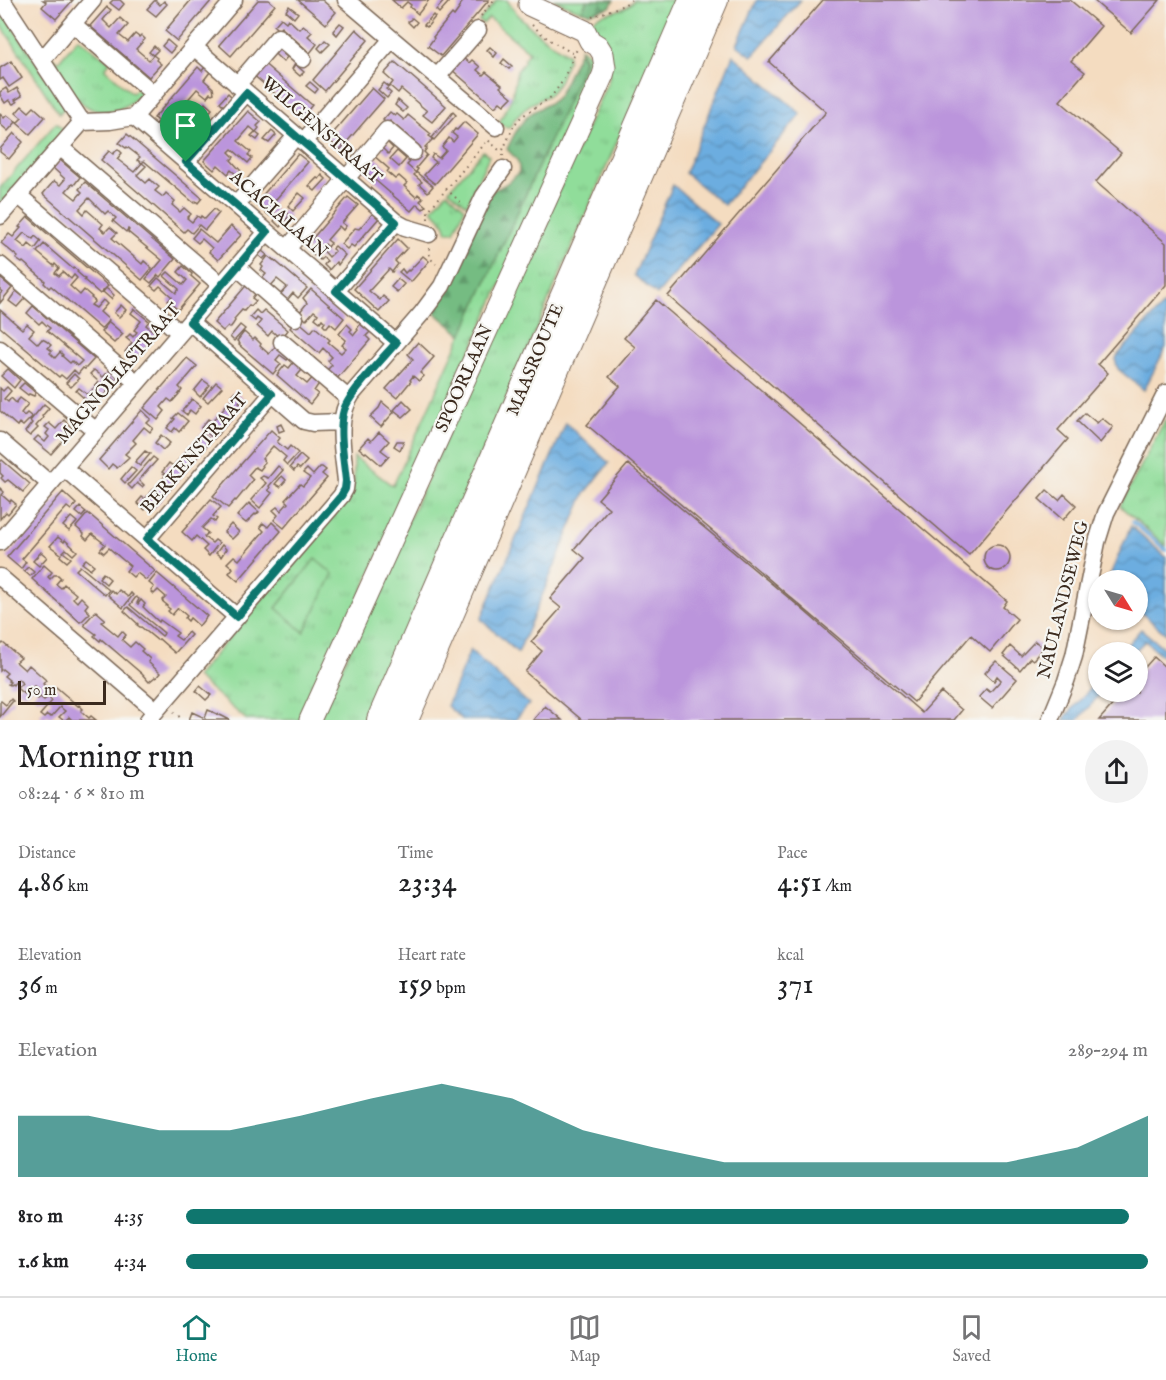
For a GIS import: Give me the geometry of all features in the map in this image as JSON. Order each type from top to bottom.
[{"type":"highway","name":"MAASROUTE","points":[[380,720],[692,0]]},
{"type":"highway","name":"MAASROUTE","points":[[405,720],[715,0]]},
{"type":"main road","points":[[528,10],[582,42]]},
{"type":"main road","name":"SPOORLAAN","points":[[310,720],[603,75],[605,68],[603,54],[598,46],[582,42]]},
{"type":"street","points":[[2,0],[82,122]]},
{"type":"street","points":[[42,60],[93,0]]},
{"type":"street","points":[[0,216],[82,122],[134,117],[234,0]]},
{"type":"street","points":[[346,0],[437,77],[492,133]]},
{"type":"street","points":[[73,24],[154,94]]},
{"type":"street","points":[[437,77],[478,30]]},
{"type":"street","points":[[186,162],[242,89],[278,37],[303,59]]},
{"type":"street","points":[[236,205],[392,39]]},
{"type":"street","name":"WILGENSTRAAT","points":[[194,47],[396,222],[429,234]]},
{"type":"street","name":"ACACIALAAN","points":[[134,117],[396,343]]},
{"type":"street","points":[[287,249],[387,130],[413,152]]},
{"type":"street","points":[[60,147],[221,285]]},
{"type":"street","points":[[0,577],[152,716],[341,496],[346,481],[341,422],[349,399],[442,286],[484,196],[503,169]]},
{"type":"street","points":[[18,195],[304,421],[308,423],[341,422]]},
{"type":"street","points":[[336,291],[396,222]]},
{"type":"street","name":"MAGNOLIASTRAAT","points":[[0,542],[267,232]]},
{"type":"street","points":[[0,265],[137,383]]},
{"type":"street","points":[[237,267],[295,318]]},
{"type":"street","points":[[282,342],[349,399]]},
{"type":"street","points":[[0,349],[96,431]]},
{"type":"street","name":"NAULANDSEWEG","points":[[1050,720],[1074,656],[1097,542],[1106,513],[1166,393]]},
{"type":"street","name":"BERKENSTRAAT","points":[[147,539],[272,394]]},
{"type":"street","points":[[0,441],[50,484]]},
{"type":"street","points":[[64,468],[237,617]]},
{"type":"path","points":[[478,30],[475,23],[494,0]]},
{"type":"path","points":[[428,211],[492,133],[499,150],[503,150],[514,126],[521,117],[551,97],[562,82],[591,18],[631,0]]},
{"type":"path","points":[[528,10],[548,39],[582,42]]},
{"type":"path","points":[[446,189],[466,207],[477,212]]},
{"type":"green space","points":[[497,0],[507,0],[534,30],[568,54],[568,60],[558,84],[549,95],[529,105],[507,128],[499,123],[512,97],[517,71],[529,52],[489,18],[483,24],[479,21]]},
{"type":"green space","points":[[553,0],[587,0],[582,11]]},
{"type":"green space","points":[[587,0],[614,0],[610,7],[590,13],[582,11]]},
{"type":"green space","points":[[634,0],[678,0],[368,720],[318,720],[610,77],[589,30],[592,22],[597,17],[624,8]]},
{"type":"green space","points":[[0,7],[65,107],[59,114],[0,23]]},
{"type":"green space","points":[[78,38],[110,62],[105,69],[132,93],[138,87],[143,91],[136,99],[119,109],[101,111],[84,105],[76,97],[73,98],[50,64],[51,56],[58,62]]},
{"type":"green space","points":[[580,48],[592,57],[597,71],[304,720],[247,720],[196,677],[349,496],[354,482],[354,457],[393,486],[584,65],[585,59]]},
{"type":"green space","points":[[580,51],[584,61],[573,90],[462,335],[433,311],[493,190],[507,183],[519,172],[517,161],[507,149],[515,134],[528,116],[557,97]]},
{"type":"green space","points":[[56,123],[66,132],[0,208],[0,188]]},
{"type":"green space","points":[[483,151],[489,156],[467,205],[449,190]]},
{"type":"green space","points":[[447,192],[465,208],[454,232],[447,232],[442,220],[433,211]]},
{"type":"green space","points":[[1166,418],[1166,546],[1120,506]]},
{"type":"green space","points":[[315,559],[333,574],[304,632],[276,608]]},
{"type":"water","points":[[757,0],[801,0],[752,56],[737,45]]},
{"type":"water","points":[[733,55],[801,114],[724,205],[685,173]]},
{"type":"water","points":[[673,185],[718,224],[657,295],[634,275]]},
{"type":"water","points":[[1166,302],[1166,347],[1144,390],[1118,369],[1116,358]]},
{"type":"water","points":[[566,423],[609,463],[584,495],[518,653],[481,619]]},
{"type":"water","points":[[1131,526],[1166,557],[1166,634],[1148,618],[1148,570],[1112,570]]},
{"type":"water","points":[[1142,630],[1166,650],[1166,659],[1148,642],[1130,642]]},
{"type":"water","points":[[470,650],[529,704],[515,720],[463,720],[447,706]]},
{"type":"water","points":[[1088,691],[1088,702],[1093,702],[1078,720],[1063,720]]},
{"type":"building","points":[[43,0],[73,0],[56,19],[42,7],[46,2]]},
{"type":"building","points":[[113,0],[120,0],[124,4],[119,10],[110,3]]},
{"type":"building","points":[[155,0],[160,5],[164,1],[167,4],[156,16],[147,9]]},
{"type":"building","points":[[191,0],[212,0],[177,41],[165,31]]},
{"type":"building","points":[[258,0],[269,0],[275,5],[231,56],[219,45]]},
{"type":"building","points":[[298,0],[322,0],[336,12],[326,24]]},
{"type":"building","points":[[392,0],[429,0],[418,14],[407,2],[401,8]]},
{"type":"building","points":[[445,0],[448,3],[439,13],[436,10]]},
{"type":"building","points":[[464,0],[489,0],[441,56],[428,46],[452,14],[454,16]]},
{"type":"building","points":[[823,0],[1070,0],[1101,26],[1071,61],[1085,72],[1060,101],[1121,153],[1096,182],[1166,243],[1166,285],[1098,364],[1108,373],[1058,430],[1068,439],[969,555],[668,296],[826,112],[769,62]]},
{"type":"building","points":[[1093,0],[1160,0],[1131,33]]},
{"type":"building","points":[[289,6],[298,13],[294,18],[286,11]]},
{"type":"building","points":[[107,7],[111,10],[103,20],[111,28],[120,18],[128,25],[119,35],[128,42],[135,34],[139,37],[141,35],[145,39],[136,49],[149,60],[153,55],[161,64],[149,77],[90,26]]},
{"type":"building","points":[[433,15],[435,17],[427,27],[424,25]]},
{"type":"building","points":[[281,18],[286,22],[288,19],[299,29],[303,25],[312,32],[308,36],[317,44],[310,53],[281,27],[278,30],[274,26]]},
{"type":"building","points":[[412,18],[417,22],[413,27],[408,22]]},
{"type":"building","points":[[340,23],[344,26],[337,35],[333,31]]},
{"type":"building","points":[[356,29],[368,40],[325,91],[313,80]]},
{"type":"building","points":[[167,40],[175,47],[170,53],[162,46]]},
{"type":"building","points":[[325,40],[330,44],[322,52],[318,48]]},
{"type":"building","points":[[154,46],[158,50],[153,55],[149,52]]},
{"type":"building","points":[[490,47],[497,53],[494,57],[487,50]]},
{"type":"building","points":[[279,50],[287,57],[283,62],[275,54]]},
{"type":"building","points":[[462,57],[469,63],[472,60],[480,67],[477,70],[483,75],[486,72],[512,97],[504,105],[500,102],[495,107],[451,69]]},
{"type":"building","points":[[504,59],[512,66],[509,69],[501,63]]},
{"type":"building","points":[[11,61],[22,78],[9,87],[3,78],[0,80],[0,68]]},
{"type":"building","points":[[261,61],[312,105],[302,117],[251,73]]},
{"type":"building","points":[[395,62],[446,106],[432,122],[423,115],[427,111],[401,89],[398,93],[390,86],[393,82],[384,74]]},
{"type":"building","points":[[295,64],[304,72],[300,76],[292,69]]},
{"type":"building","points":[[198,67],[202,71],[205,67],[210,72],[204,80],[213,88],[214,93],[210,93],[207,97],[197,89],[179,110],[184,114],[180,118],[186,123],[182,128],[176,122],[173,126],[168,122],[164,127],[160,124],[158,127],[156,124],[158,122],[154,118]]},
{"type":"building","points":[[310,82],[318,89],[315,93],[306,86]]},
{"type":"building","points":[[384,83],[389,87],[386,89],[391,93],[387,98],[378,90]]},
{"type":"building","points":[[6,88],[9,93],[17,88],[22,96],[13,104],[9,100],[5,103],[0,92]]},
{"type":"building","points":[[372,88],[384,99],[340,150],[328,139]]},
{"type":"building","points":[[228,93],[233,98],[225,107],[220,102]]},
{"type":"building","points":[[398,100],[407,108],[403,112],[395,105]]},
{"type":"building","points":[[205,103],[212,109],[201,122],[187,110],[190,105],[194,109],[198,104],[202,107]]},
{"type":"building","points":[[22,106],[29,112],[34,107],[45,117],[30,134],[17,123],[22,118],[16,113]]},
{"type":"building","points":[[248,111],[261,122],[257,126],[259,128],[256,132],[250,127],[238,141],[251,152],[248,155],[252,158],[248,163],[232,149],[229,152],[234,157],[231,160],[241,171],[240,173],[237,175],[231,170],[228,174],[218,165],[214,170],[204,161]]},
{"type":"building","points":[[390,112],[404,120],[408,115],[431,134],[429,136],[432,138],[453,112],[456,115],[425,147],[427,148],[424,152],[427,155],[416,168],[418,169],[416,172],[433,186],[428,192],[419,184],[422,182],[414,175],[416,173],[407,165],[420,147],[390,121],[387,124],[383,120]]},
{"type":"building","points":[[0,114],[4,118],[7,115],[16,122],[8,131],[0,124]]},
{"type":"building","points":[[464,122],[478,134],[435,184],[424,175],[436,162],[431,158],[433,154],[439,158],[446,150],[442,147],[449,138],[453,142],[457,137],[452,133]]},
{"type":"building","points":[[183,128],[190,134],[182,143],[176,137]]},
{"type":"building","points":[[272,131],[276,135],[269,143],[264,140]]},
{"type":"building","points":[[255,132],[260,136],[257,140],[251,136]]},
{"type":"building","points":[[14,133],[23,142],[9,159],[0,152],[0,149]]},
{"type":"building","points":[[127,134],[202,198],[198,203],[196,201],[194,203],[144,161],[142,163],[137,160],[140,157],[119,143]]},
{"type":"building","points":[[385,140],[393,148],[388,154],[380,146]]},
{"type":"building","points":[[118,149],[122,153],[117,159],[134,172],[142,163],[146,166],[137,175],[146,183],[150,179],[159,187],[155,191],[163,197],[166,193],[175,201],[172,205],[180,212],[184,208],[191,214],[187,218],[192,222],[197,216],[205,219],[214,209],[219,213],[205,230],[199,225],[192,233],[187,229],[184,232],[101,160],[109,151],[113,154]]},
{"type":"building","points":[[397,151],[406,159],[399,167],[390,159]]},
{"type":"building","points":[[298,154],[308,162],[271,205],[276,210],[270,216],[255,204]]},
{"type":"building","points":[[373,155],[389,169],[387,172],[395,179],[399,176],[407,183],[404,186],[416,197],[418,194],[423,198],[420,201],[426,206],[423,209],[417,204],[411,211],[361,168]]},
{"type":"building","points":[[60,160],[80,177],[66,191],[76,199],[82,192],[79,189],[85,182],[175,259],[160,277],[158,275],[151,283],[146,279],[162,260],[128,232],[128,229],[126,232],[113,221],[116,218],[108,211],[105,214],[89,198],[79,209],[84,214],[87,210],[103,224],[100,228],[105,232],[110,227],[117,233],[112,238],[142,264],[144,261],[152,268],[142,280],[43,194],[54,181],[60,185],[65,179],[53,168]]},
{"type":"building","points":[[322,175],[326,179],[315,191],[309,186]]},
{"type":"building","points":[[299,193],[305,198],[293,211],[288,206]]},
{"type":"building","points":[[348,197],[358,205],[342,223],[346,226],[343,230],[339,226],[327,240],[331,243],[328,247],[325,244],[321,248],[329,257],[335,251],[332,249],[335,246],[345,255],[338,265],[336,262],[329,270],[324,265],[327,261],[323,257],[320,260],[305,247]]},
{"type":"building","points":[[284,210],[290,215],[280,227],[274,221]]},
{"type":"building","points":[[373,213],[379,218],[354,247],[351,245],[347,249],[341,244],[355,228],[359,229]]},
{"type":"building","points":[[28,217],[108,286],[100,294],[84,280],[78,271],[44,244],[37,252],[59,268],[55,273],[59,276],[63,272],[71,279],[74,275],[77,278],[70,286],[80,295],[84,290],[92,297],[95,301],[91,305],[96,308],[103,300],[107,304],[100,312],[109,320],[101,329],[51,286],[49,288],[44,283],[45,281],[23,262],[16,259],[18,257],[1,243],[9,234],[13,237],[21,228],[19,227]],"holes":[[[24,233],[33,239],[35,236],[41,241],[35,249],[29,244],[26,248],[17,241]]]},
{"type":"building","points":[[231,226],[241,235],[218,260],[209,252],[212,248],[202,239],[198,243],[192,238],[199,229],[216,243]]},
{"type":"building","points":[[398,239],[407,248],[395,261],[398,264],[392,272],[389,269],[369,291],[380,300],[383,296],[389,301],[379,312],[354,289]]},
{"type":"building","points":[[262,251],[267,255],[263,259],[258,255]]},
{"type":"building","points":[[268,256],[307,288],[298,298],[293,293],[284,304],[277,298],[287,287],[277,279],[268,289],[259,282],[266,274],[261,270],[263,267],[261,265]]},
{"type":"building","points":[[423,256],[429,261],[411,282],[399,272],[402,269],[405,273],[409,271]]},
{"type":"building","points":[[183,266],[200,284],[178,310],[168,301],[172,297],[160,286],[156,290],[151,286],[158,278],[176,293],[179,289],[164,276],[168,272],[183,285],[187,280],[178,272]]},
{"type":"building","points":[[0,278],[12,288],[0,303],[2,292]]},
{"type":"building","points":[[398,279],[404,284],[397,292],[391,287]]},
{"type":"building","points":[[250,281],[256,293],[252,298],[256,301],[244,311],[242,310],[230,328],[228,326],[223,331],[214,323]]},
{"type":"building","points":[[106,288],[114,295],[111,299],[103,292]]},
{"type":"building","points":[[311,289],[344,318],[336,328],[330,323],[325,327],[322,319],[320,322],[315,318],[318,314],[314,311],[306,320],[299,313],[307,303],[303,298]]},
{"type":"building","points":[[16,291],[25,298],[17,307],[9,301]]},
{"type":"building","points":[[656,300],[1007,601],[1003,607],[1017,619],[990,652],[971,635],[914,702],[587,425],[620,386],[609,377],[635,347],[624,338]]},
{"type":"building","points":[[121,305],[126,310],[119,317],[114,313]]},
{"type":"building","points":[[33,306],[94,359],[85,369],[83,368],[78,374],[74,370],[66,379],[61,375],[59,377],[0,327],[0,310],[22,329],[27,324],[34,330],[29,336],[38,344],[42,339],[51,345],[48,348],[55,358],[60,352],[70,363],[72,361],[77,366],[82,361],[47,331],[50,328],[42,321],[39,324],[27,313]]},
{"type":"building","points":[[134,309],[149,321],[146,325],[157,334],[134,360],[125,352],[132,343],[126,338],[130,334],[133,337],[137,332],[134,330],[141,321],[131,313]]},
{"type":"building","points":[[256,310],[260,314],[264,310],[288,330],[281,339],[272,331],[268,336],[257,326],[261,321],[257,318],[255,321],[250,317]]},
{"type":"building","points":[[297,320],[311,332],[315,327],[341,353],[346,348],[342,345],[346,340],[339,334],[347,324],[354,335],[360,324],[370,332],[366,336],[370,340],[334,382],[311,362],[314,358],[327,370],[332,365],[328,361],[332,357],[323,348],[319,353],[290,328]]},
{"type":"building","points":[[109,322],[123,334],[114,343],[101,332]]},
{"type":"building","points":[[240,325],[245,329],[234,341],[230,337]]},
{"type":"building","points":[[244,332],[253,340],[255,338],[269,354],[279,342],[293,354],[287,360],[280,355],[276,360],[281,364],[273,374],[239,345],[237,341]]},
{"type":"building","points":[[418,342],[434,357],[420,373],[424,376],[419,381],[413,376],[397,398],[386,389],[413,359],[408,354]]},
{"type":"building","points":[[187,358],[197,366],[179,387],[182,390],[172,402],[168,399],[161,407],[165,411],[158,420],[144,408]]},
{"type":"building","points":[[297,358],[306,365],[297,376],[307,384],[316,374],[322,379],[314,391],[318,394],[310,404],[277,375],[285,365],[289,368]]},
{"type":"building","points":[[8,369],[20,380],[14,388],[1,376]]},
{"type":"building","points":[[94,370],[103,377],[107,373],[116,381],[94,407],[76,391],[79,388],[88,395],[99,382],[90,374]]},
{"type":"building","points":[[74,374],[79,379],[71,387],[66,383]]},
{"type":"building","points":[[203,380],[210,385],[200,397],[194,391]]},
{"type":"building","points":[[216,382],[222,387],[208,402],[203,398]]},
{"type":"building","points":[[24,383],[36,393],[34,396],[28,395],[19,388]]},
{"type":"building","points":[[7,387],[11,391],[4,399],[8,402],[11,398],[16,403],[20,398],[28,404],[21,413],[24,416],[27,413],[32,417],[23,426],[19,423],[17,426],[0,411],[0,388],[3,391]]},
{"type":"building","points":[[235,391],[243,398],[239,402],[243,405],[214,439],[201,428],[208,419],[212,422],[233,397],[231,395]]},
{"type":"building","points":[[192,399],[201,406],[195,414],[190,410],[187,415],[182,411]]},
{"type":"building","points":[[403,400],[412,409],[403,417],[394,410]]},
{"type":"building","points":[[382,402],[394,412],[381,427],[370,417]]},
{"type":"building","points":[[44,404],[49,408],[36,426],[38,428],[30,436],[25,432],[32,423],[30,421]]},
{"type":"building","points":[[142,410],[151,419],[147,423],[153,428],[150,432],[144,427],[133,440],[136,443],[125,454],[129,457],[117,468],[112,464],[108,469],[99,460]]},
{"type":"building","points":[[178,413],[188,421],[179,432],[175,428],[172,432],[167,428]]},
{"type":"building","points":[[1085,413],[1097,423],[1102,418],[1113,427],[1100,443],[1077,421]]},
{"type":"building","points":[[64,420],[73,429],[51,454],[34,440],[38,436],[45,442],[49,437],[46,434],[49,430],[45,427],[49,423],[56,429]]},
{"type":"building","points":[[281,424],[284,430],[279,432],[277,426]]},
{"type":"building","points":[[271,430],[280,438],[277,442],[287,450],[290,446],[298,453],[287,465],[283,461],[286,457],[273,446],[262,459],[265,462],[260,470],[255,467],[248,475],[253,480],[228,508],[213,496]]},
{"type":"building","points":[[379,432],[389,441],[381,450],[389,456],[381,465],[359,448],[368,438],[371,441]]},
{"type":"building","points":[[202,433],[211,441],[154,508],[150,504],[145,510],[137,503],[142,497],[145,499],[166,475],[162,472],[169,463],[173,466]]},
{"type":"building","points":[[161,435],[170,443],[163,450],[155,443]]},
{"type":"building","points":[[397,441],[404,441],[400,450],[394,446]]},
{"type":"building","points":[[145,451],[150,454],[140,466],[135,462]]},
{"type":"building","points":[[300,455],[307,461],[300,469],[297,467],[294,471],[290,467]]},
{"type":"building","points":[[153,457],[157,460],[139,480],[144,485],[142,487],[137,483],[132,489],[128,485]]},
{"type":"building","points":[[2,460],[30,484],[23,492],[8,480],[5,482],[1,478],[3,476],[0,473],[0,462]]},
{"type":"building","points":[[628,464],[802,609],[922,713],[941,692],[962,710],[954,720],[582,720],[525,672],[542,651],[531,642],[561,608],[550,599],[585,558],[574,549],[609,508],[598,499]]},
{"type":"building","points":[[278,466],[283,470],[269,486],[268,490],[272,493],[260,508],[251,500],[266,483],[260,478],[263,476],[268,478]]},
{"type":"building","points":[[131,467],[136,471],[125,483],[121,479]]},
{"type":"building","points":[[320,467],[326,470],[322,474],[327,478],[284,528],[274,520],[278,515],[273,510],[277,507],[281,511],[288,503],[285,500],[300,484],[303,486],[310,478],[303,473],[307,469],[313,475]]},
{"type":"building","points":[[282,476],[286,480],[280,487],[275,484]]},
{"type":"building","points":[[0,488],[4,492],[2,495],[16,504],[8,514],[6,512],[0,519]]},
{"type":"building","points":[[1047,490],[1059,500],[1064,494],[1076,505],[1063,520],[1039,499]]},
{"type":"building","points":[[63,492],[76,504],[71,510],[67,507],[22,559],[26,562],[21,569],[7,557]]},
{"type":"building","points":[[211,499],[221,507],[213,516],[217,519],[215,522],[211,519],[202,528],[208,533],[204,537],[212,543],[215,540],[219,543],[209,556],[203,550],[207,546],[196,536],[192,541],[182,532]]},
{"type":"building","points":[[249,503],[259,512],[246,523],[237,516]]},
{"type":"building","points":[[80,507],[86,512],[82,517],[76,512]]},
{"type":"building","points":[[88,513],[155,571],[146,580],[137,573],[133,577],[126,571],[130,566],[109,548],[104,553],[100,550],[105,544],[92,534],[87,540],[83,536],[84,534],[76,527]]},
{"type":"building","points":[[71,517],[77,522],[69,531],[63,526]]},
{"type":"building","points":[[272,522],[281,531],[238,581],[229,573],[233,568],[227,563],[234,556],[239,560],[264,531],[260,527],[263,523],[268,527]]},
{"type":"building","points":[[231,524],[239,532],[232,539],[224,532]]},
{"type":"building","points":[[58,537],[77,551],[73,555],[66,549],[63,552],[71,558],[67,562],[50,546]]},
{"type":"building","points":[[222,545],[226,549],[221,557],[216,553]]},
{"type":"building","points":[[997,545],[1006,549],[1010,558],[1006,567],[997,571],[988,567],[984,558],[988,549]]},
{"type":"building","points":[[41,552],[47,557],[39,566],[33,561]]},
{"type":"building","points":[[86,559],[94,565],[90,569],[82,563]]},
{"type":"building","points":[[44,565],[52,572],[48,577],[50,579],[58,575],[61,578],[56,584],[61,588],[64,584],[76,594],[73,598],[77,602],[81,597],[88,604],[85,608],[90,613],[82,621],[80,622],[32,579]]},
{"type":"building","points":[[80,566],[109,590],[105,595],[76,570]]},
{"type":"building","points":[[28,567],[34,572],[30,576],[24,571]]},
{"type":"building","points":[[103,573],[110,579],[106,584],[99,578]]},
{"type":"building","points":[[157,573],[207,616],[199,626],[190,618],[188,621],[185,618],[187,616],[178,608],[172,615],[168,611],[170,609],[162,601],[166,597],[158,590],[154,594],[151,591],[154,587],[149,583]]},
{"type":"building","points":[[111,590],[116,594],[119,590],[128,597],[131,593],[133,595],[123,608],[108,595]]},
{"type":"building","points":[[136,597],[139,599],[137,603],[141,600],[145,604],[143,607],[159,622],[160,620],[178,633],[175,636],[181,640],[188,632],[191,635],[175,653],[137,625],[124,611],[128,607],[163,635],[164,633],[130,605]]},
{"type":"building","points":[[96,611],[105,619],[101,622],[118,636],[122,631],[126,635],[122,640],[130,647],[135,642],[143,649],[141,651],[150,659],[148,662],[160,673],[156,678],[149,682],[85,626],[84,624]]},
{"type":"building","points":[[1035,641],[1043,648],[1020,670],[1003,655],[1010,646],[1021,656]]},
{"type":"building","points":[[3,643],[21,658],[16,662],[25,670],[29,665],[46,680],[43,684],[52,692],[56,687],[79,705],[83,709],[81,711],[89,718],[91,716],[96,720],[72,720],[69,717],[63,720],[59,717],[65,711],[60,707],[51,717],[47,715],[44,718],[40,715],[52,701],[48,697],[44,700],[33,695],[38,689],[34,686],[25,694],[21,692],[17,688],[22,683],[18,679],[13,685],[8,684],[9,680],[4,676],[7,673],[2,669],[0,671],[0,646]]},
{"type":"building","points":[[1154,657],[1166,668],[1166,720],[1099,720],[1115,702],[1148,702],[1148,664]]},
{"type":"building","points":[[996,661],[1017,679],[992,708],[979,697],[986,689],[990,692],[1001,680],[997,676],[994,681],[985,673]]},
{"type":"building","points":[[200,686],[211,695],[206,700],[196,691]]},
{"type":"building","points":[[11,699],[13,701],[0,717],[0,702],[6,705]]},
{"type":"building","points":[[545,706],[562,720],[533,720]]},
{"type":"building","points":[[208,710],[230,720],[189,720],[192,712],[205,718]]},
{"type":"waterway","points":[[1133,522],[1166,550]]},
{"type":"route","points":[[246,93],[396,222],[336,291],[396,343],[345,405],[341,422],[345,489],[237,617],[147,539],[272,394],[190,322],[267,232],[186,162],[246,93]]}]
